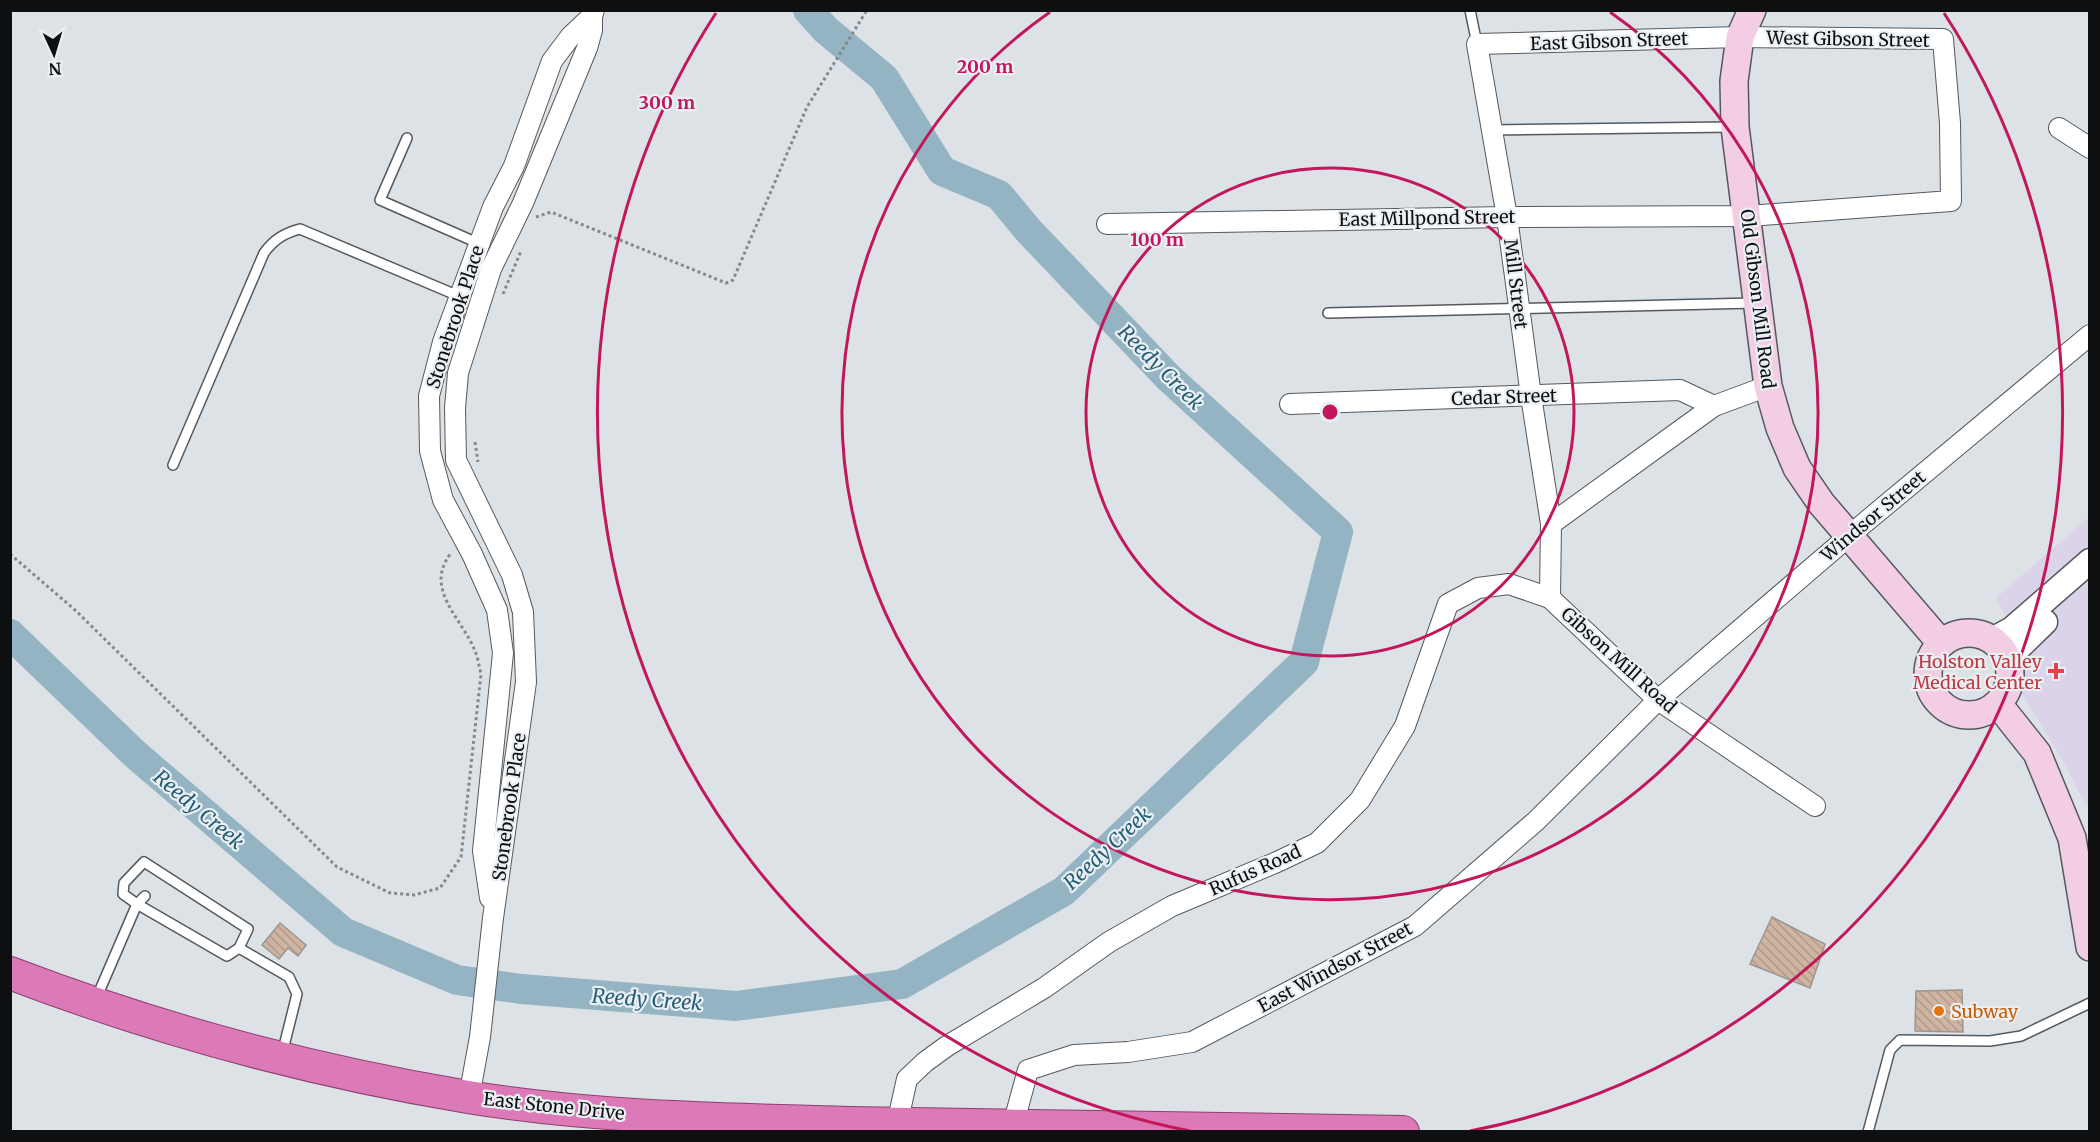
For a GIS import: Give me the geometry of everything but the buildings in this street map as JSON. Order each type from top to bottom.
[{"type":"highway","name":"East Stone Drive","points":[[10,973],[152,1024],[280,1059],[470,1097],[571,1110],[673,1118],[897,1124],[1195,1130],[1403,1131]]},
{"type":"main road","name":"Old Gibson Mill Road","points":[[1752,10],[1740,38],[1734,81],[1735,127],[1768,386],[1780,428],[1797,468],[1821,503],[1941,643]]},
{"type":"main road","points":[[1965,632],[1979,633],[2000,649],[2011,670],[2006,694],[1998,704],[1987,712],[1968,715],[1949,711],[1939,702],[1931,691],[1928,666],[1933,653],[1941,643],[1965,632]]},
{"type":"main road","points":[[1998,704],[2037,753],[2076,837],[2090,946]]},
{"type":"street","name":"Stonebrook Place","points":[[493,918],[483,851],[503,653],[497,610],[472,554],[443,500],[430,452],[429,396],[443,342],[479,244],[493,207],[514,166],[552,62],[570,37],[593,13]]},
{"type":"street","name":"Stonebrook Place","points":[[470,1097],[526,682],[523,612],[514,584],[456,460],[455,408],[458,373],[491,269],[523,203],[587,48],[592,30],[593,13]]},
{"type":"street","name":"East Gibson Street","points":[[1477,45],[1740,38]]},
{"type":"street","name":"West Gibson Street","points":[[1740,38],[1943,39],[1950,123]]},
{"type":"street","name":"Mill Street","points":[[1477,45],[1508,217],[1531,396],[1551,524]]},
{"type":"street","name":"East Millpond Street","points":[[1107,224],[1508,217],[1748,216],[1951,201],[1950,123]]},
{"type":"street","points":[[2059,128],[2090,148]]},
{"type":"street","name":"Windsor Street","points":[[1658,700],[2090,335]]},
{"type":"street","points":[[1551,524],[1714,406],[1768,386]]},
{"type":"street","name":"Cedar Street","points":[[1290,404],[1680,390],[1714,406]]},
{"type":"street","name":"Gibson Mill Road","points":[[1551,524],[1550,598],[1658,700],[1815,806]]},
{"type":"street","points":[[2000,649],[2012,629],[2090,561]]},
{"type":"street","points":[[2000,649],[2027,637],[2090,582]]},
{"type":"street","name":"Rufus Road","points":[[897,1124],[907,1078],[947,1046],[1044,988],[1109,942],[1172,906],[1317,843],[1360,800],[1405,726],[1448,604],[1478,588],[1509,584],[1550,598]]},
{"type":"street","name":"East Windsor Street","points":[[1013,1125],[1028,1070],[1074,1055],[1128,1052],[1192,1042],[1415,926],[1536,821],[1658,700]]},
{"type":"lane","points":[[1470,10],[1477,45]]},
{"type":"lane","points":[[1492,130],[1735,127]]},
{"type":"lane","points":[[407,138],[380,200],[499,252]]},
{"type":"lane","points":[[173,465],[264,252],[287,232],[300,229],[479,305]]},
{"type":"lane","points":[[1328,313],[1756,303]]},
{"type":"lane","points":[[144,862],[161,878],[222,918],[248,929],[240,948],[226,956],[179,924],[158,916],[137,904],[123,894],[124,883],[144,862]]},
{"type":"lane","points":[[94,1004],[137,904],[145,896]]},
{"type":"lane","points":[[158,916],[165,909]]},
{"type":"lane","points":[[240,948],[290,977],[297,994],[280,1059]]},
{"type":"lane","points":[[1868,1131],[1890,1050],[1900,1040],[1990,1041],[2021,1036],[2090,1003]]},
{"type":"path","points":[[836,61],[867,10]]},
{"type":"shaded area","name":"Holston Valley Medical Center","points":[[2089,517],[2089,808],[2022,694],[2022,662],[2032,649],[1996,598]]},
{"type":"waterway","name":"Reedy Creek","points":[[10,634],[136,755],[343,932],[457,980],[521,989],[736,1006],[902,984],[1064,891],[1304,662],[1338,532],[1169,378],[1028,230],[999,195],[942,171],[884,78],[826,30],[808,10]]},
{"type":"place","name":"Holston Valley Medical Center","points":[[2056,671]]},
{"type":"place","name":"Subway","points":[[1939,1011]]}]
